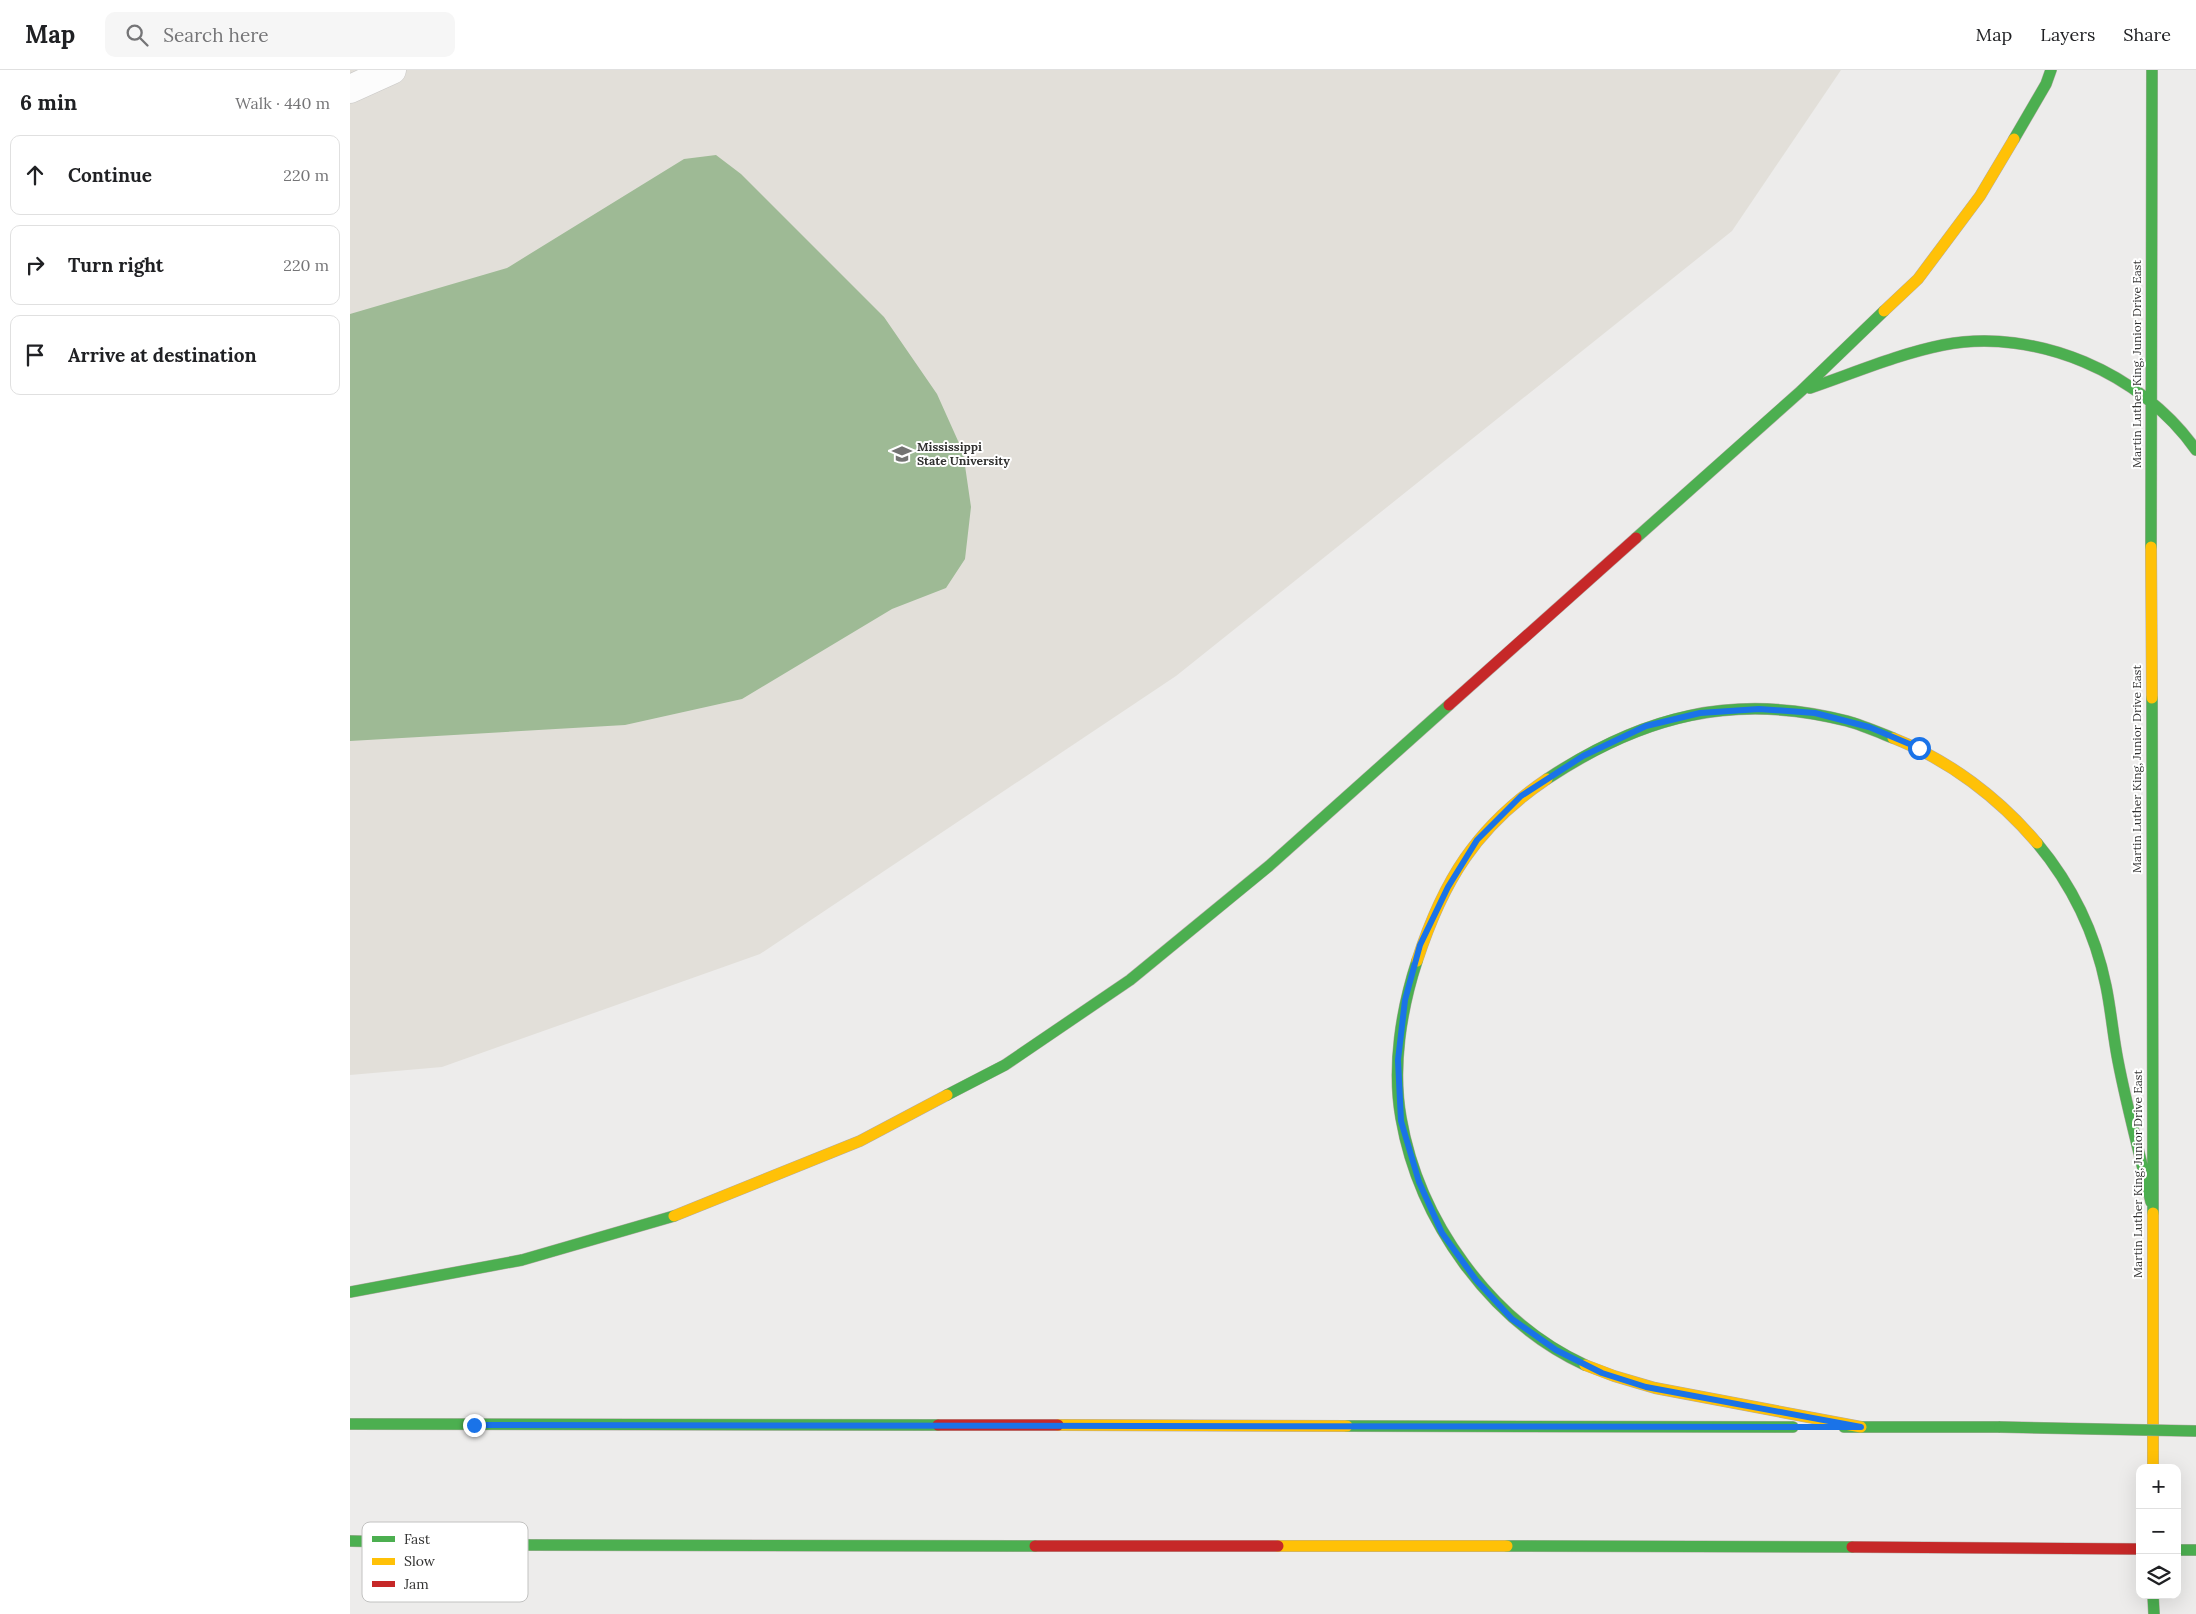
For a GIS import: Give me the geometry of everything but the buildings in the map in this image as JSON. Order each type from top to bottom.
[{"type":"main road","points":[[350,1292],[522,1260],[689,1212],[860,1141],[1005,1064],[1130,980],[1270,866],[1801,391],[1918,279],[1980,196],[2046,84],[2051,70]]},
{"type":"main road","name":"Martin Luther King, Junior Drive East","points":[[2152,70],[2150,402],[2152,1464]]},
{"type":"main road","points":[[1801,391],[1902,356],[1937,347],[2005,341],[2064,352],[2111,375],[2150,402],[2174,422],[2196,450]]},
{"type":"main road","points":[[1861,1427],[1646,1387],[1602,1373],[1556,1350],[1512,1319],[1476,1280],[1442,1233],[1419,1182],[1401,1121],[1398,1060],[1405,1000],[1420,945],[1448,887],[1477,840],[1521,796],[1583,756],[1646,726],[1700,713],[1759,709],[1815,713],[1869,727],[1919,748],[1966,778],[2013,814],[2055,863],[2084,914],[2105,981],[2118,1058],[2152,1202]]},
{"type":"main road","points":[[350,1424],[2000,1427],[2196,1431]]},
{"type":"main road","points":[[528,1546],[2012,1547],[2136,1549]]},
{"type":"main road","points":[[2181,1550],[2196,1550]]},
{"type":"main road","points":[[2153,1599],[2154,1614]]},
{"type":"street","points":[[350,89],[392,70]]},
{"type":"shaded area","name":"Mississippi State University","points":[[350,70],[1841,70],[1732,231],[1176,676],[760,954],[442,1067],[350,1075]]},
{"type":"shaded area","points":[[716,155],[741,174],[884,317],[937,394],[963,452],[971,507],[965,559],[946,588],[892,609],[742,699],[625,725],[350,741],[350,314],[507,268],[684,159]]},
{"type":"traffic: fast","points":[[2014,139],[2046,84],[2051,70]]},
{"type":"traffic: fast","points":[[2151,547],[2152,70]]},
{"type":"traffic: fast","points":[[1636,538],[1801,391],[1884,311]]},
{"type":"traffic: fast","points":[[1810,388],[1893,359],[1943,345],[1978,341],[2014,343],[2050,350],[2084,362],[2117,378],[2147,399],[2173,423],[2196,450]]},
{"type":"traffic: fast","points":[[2152,698],[2153,1213]]},
{"type":"traffic: fast","points":[[947,1095],[1005,1065],[1130,980],[1269,866],[1449,705]]},
{"type":"traffic: fast","points":[[1547,779],[1618,739],[1654,725],[1690,716],[1727,710],[1766,709],[1806,713],[1847,721],[1893,738]]},
{"type":"traffic: fast","points":[[2037,843],[2050,859],[2071,892],[2096,947],[2106,986],[2116,1052],[2129,1114],[2151,1202]]},
{"type":"traffic: fast","points":[[1417,961],[1406,999],[1397,1079],[1401,1118],[1410,1156],[1424,1194],[1442,1230],[1464,1264],[1490,1295],[1519,1322],[1551,1346],[1585,1365]]},
{"type":"traffic: fast","points":[[350,1292],[522,1260],[674,1216]]},
{"type":"traffic: fast","points":[[350,1424],[938,1425]]},
{"type":"traffic: fast","points":[[1347,1426],[1793,1427]]},
{"type":"traffic: fast","points":[[1844,1427],[2000,1427]]},
{"type":"traffic: fast","points":[[2000,1427],[2196,1431]]},
{"type":"traffic: fast","points":[[350,1541],[362,1541]]},
{"type":"traffic: fast","points":[[528,1545],[1035,1546]]},
{"type":"traffic: fast","points":[[1507,1546],[1852,1547]]},
{"type":"traffic: fast","points":[[2181,1550],[2196,1550]]},
{"type":"traffic: fast","points":[[2153,1599],[2154,1614]]},
{"type":"traffic: slow","points":[[1884,311],[1918,279],[1980,196],[2014,139]]},
{"type":"traffic: slow","points":[[2151,547],[2152,698]]},
{"type":"traffic: slow","points":[[1893,738],[1934,757],[1972,782],[2022,826],[2037,843]]},
{"type":"traffic: slow","points":[[1417,961],[1438,906],[1465,858],[1500,816],[1547,779]]},
{"type":"traffic: slow","points":[[674,1216],[860,1141],[947,1095]]},
{"type":"traffic: slow","points":[[2153,1213],[2153,1464]]},
{"type":"traffic: slow","points":[[1585,1365],[1655,1388],[1861,1427]]},
{"type":"traffic: slow","points":[[1058,1425],[1347,1426]]},
{"type":"traffic: slow","points":[[1278,1546],[1507,1546]]},
{"type":"traffic: jam","points":[[1449,705],[1636,538]]},
{"type":"traffic: jam","points":[[938,1425],[1058,1425]]},
{"type":"traffic: jam","points":[[1035,1546],[1278,1546]]},
{"type":"traffic: jam","points":[[1852,1547],[2136,1549]]},
{"type":"place","name":"Mississippi State University","points":[[902,454]]},
{"type":"route","points":[[474,1425],[1861,1427],[1646,1387],[1602,1373],[1556,1350],[1512,1319],[1476,1280],[1442,1233],[1419,1182],[1401,1121],[1398,1060],[1405,1000],[1420,945],[1448,887],[1477,840],[1521,796],[1583,756],[1646,726],[1700,713],[1759,709],[1815,713],[1869,727],[1919,748]]}]
